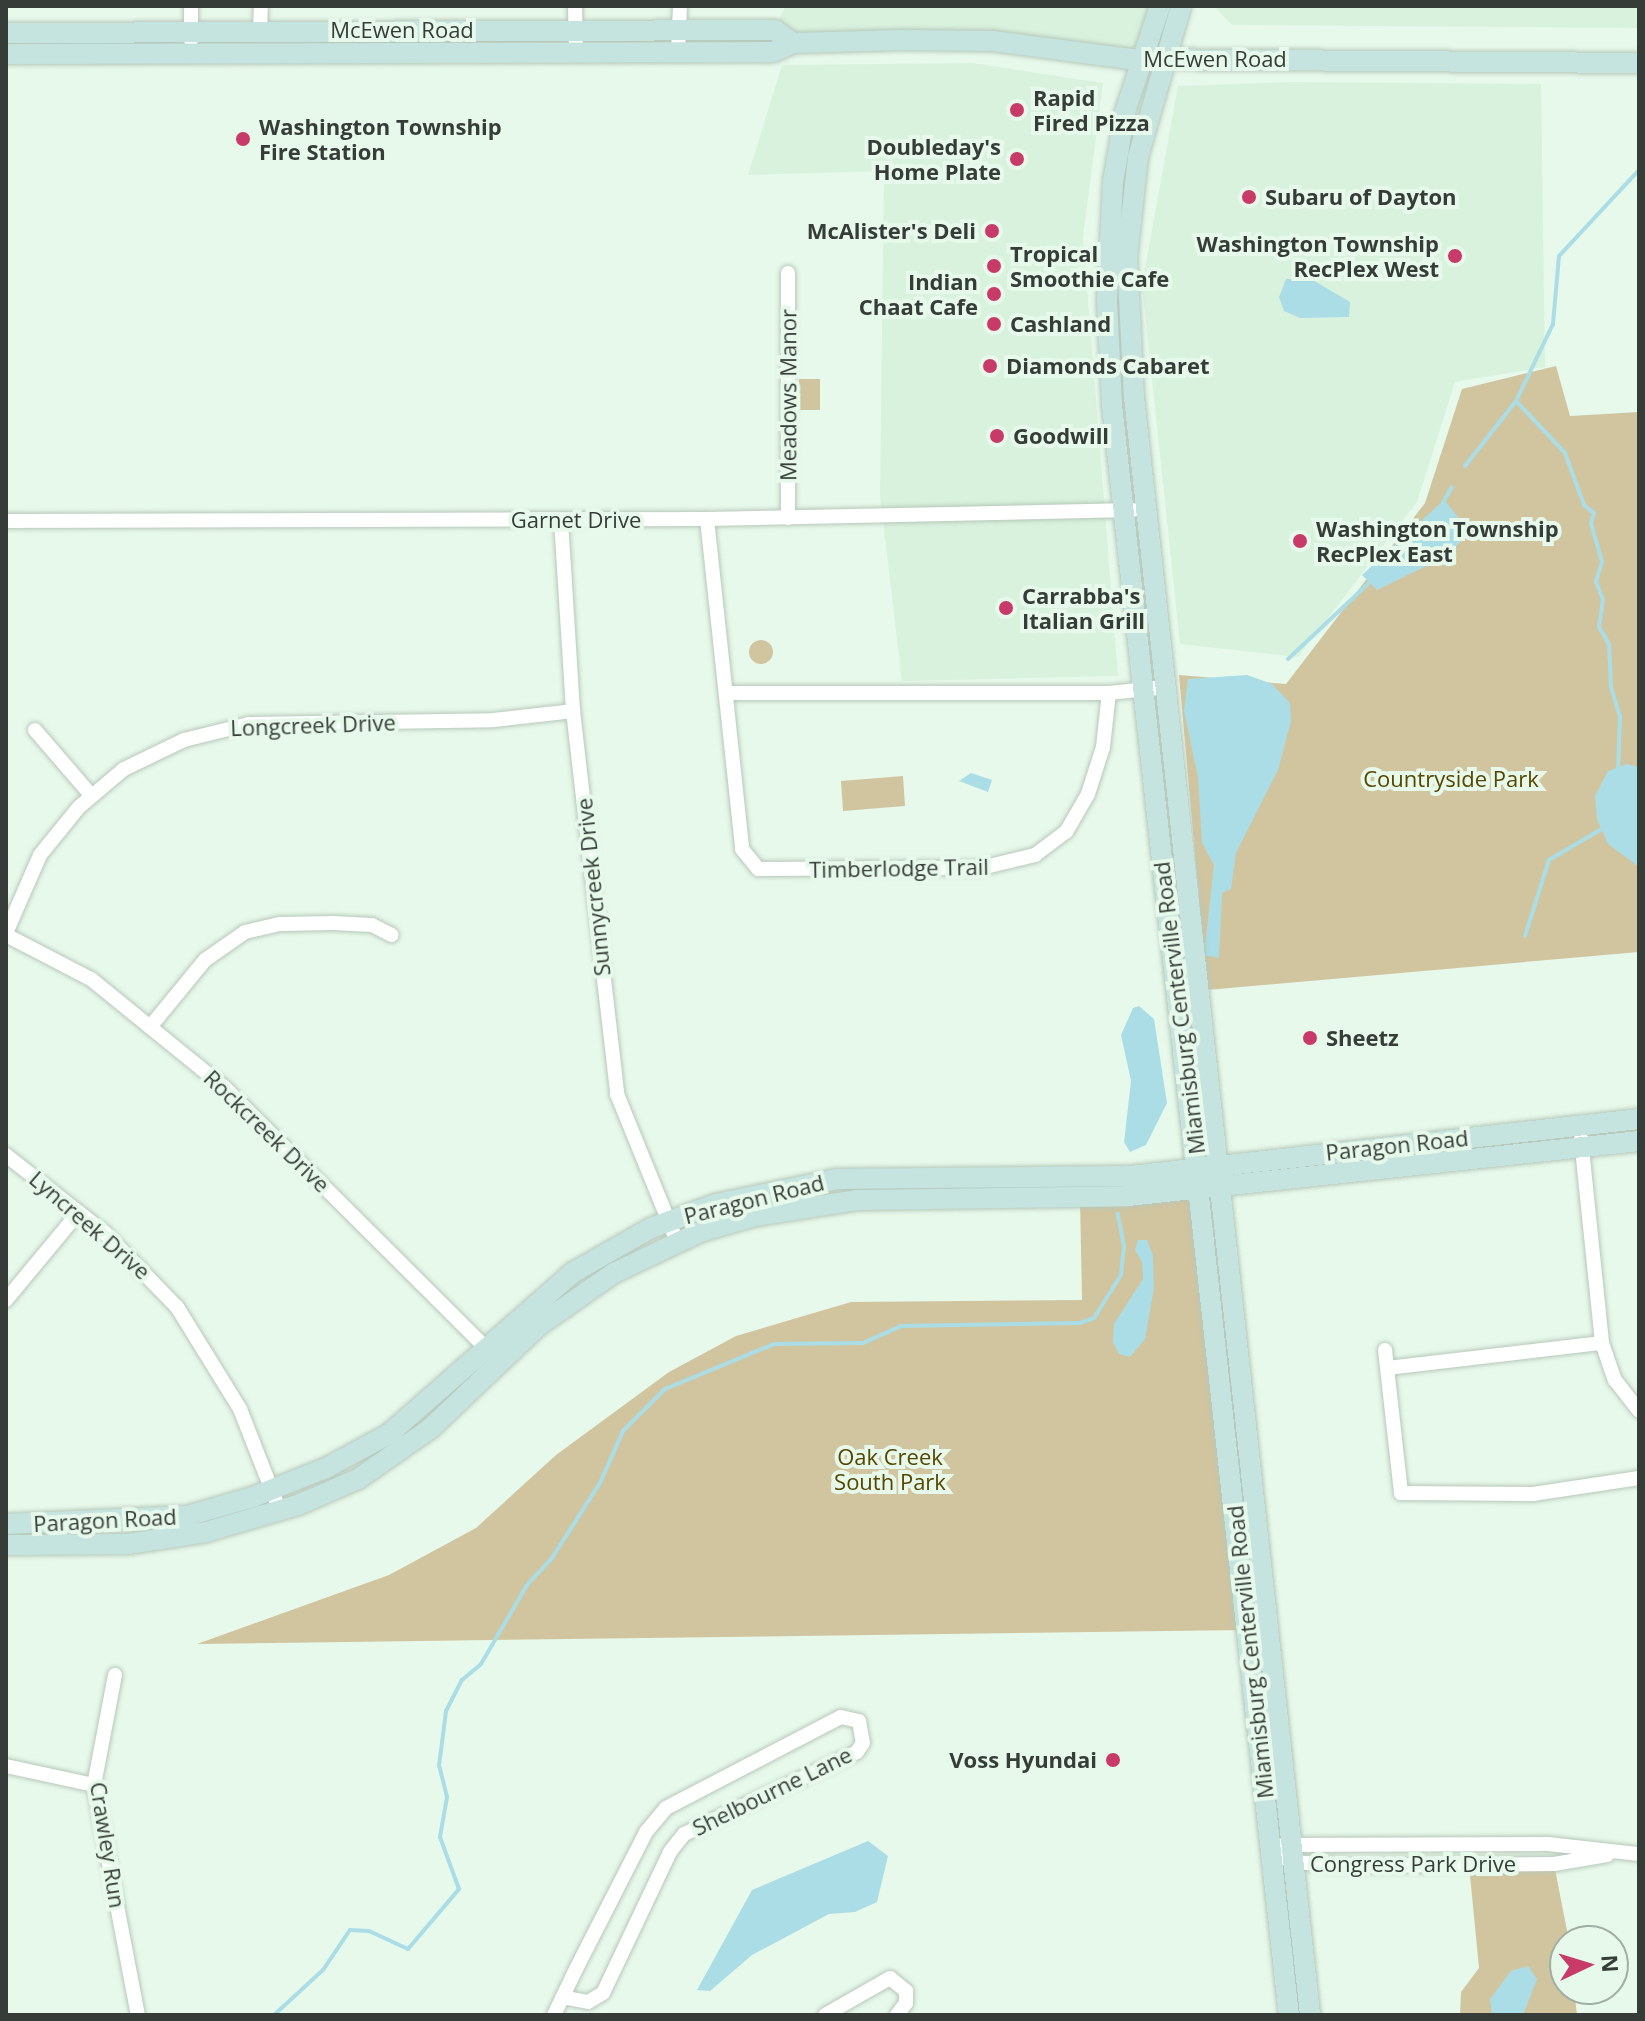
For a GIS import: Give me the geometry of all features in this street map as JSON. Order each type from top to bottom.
[{"type":"street","points":[[191,6],[191,53]]},
{"type":"street","points":[[260,31],[261,6]]},
{"type":"street","points":[[575,6],[576,53]]},
{"type":"street","points":[[678,42],[680,6]]},
{"type":"street","name":"Miamisburg Centerville Road","points":[[1160,6],[1125,112],[1108,236],[1112,405],[1135,510],[1166,687],[1189,908],[1228,1457],[1310,2015]]},
{"type":"street","name":"Miamisburg Centerville Road","points":[[1181,6],[1162,59],[1138,157],[1127,256],[1143,690],[1166,910],[1207,1165]]},
{"type":"street","name":"McEwen Road","points":[[6,33],[575,30],[773,52],[793,43],[993,41],[1140,59],[1639,63]]},
{"type":"street","name":"McEwen Road","points":[[6,54],[576,53],[678,42]]},
{"type":"street","name":"Meadows Manor","points":[[788,273],[788,518]]},
{"type":"street","name":"Garnet Drive","points":[[6,521],[707,519],[1135,510]]},
{"type":"street","name":"Timberlodge Trail","points":[[707,519],[742,849],[751,865],[765,871],[981,868],[1035,855],[1066,832],[1088,794],[1103,747],[1109,693]]},
{"type":"street","name":"Sunnycreek Drive","points":[[561,520],[573,711],[617,1094],[677,1242]]},
{"type":"street","points":[[726,693],[1109,693],[1166,687]]},
{"type":"street","name":"Longcreek Drive","points":[[6,934],[40,855],[91,795],[153,753],[223,728],[275,722],[494,720],[573,711]]},
{"type":"street","points":[[35,730],[91,795]]},
{"type":"street","points":[[1166,910],[1189,908]]},
{"type":"street","points":[[150,1027],[205,960],[245,932],[281,924],[333,923],[372,925],[392,935]]},
{"type":"street","name":"Rockcreek Drive","points":[[6,934],[63,960],[224,1087],[487,1345],[499,1364]]},
{"type":"street","name":"Paragon Road","points":[[6,1524],[162,1519],[273,1489],[389,1434],[572,1273],[666,1221],[716,1204],[837,1179],[1130,1176],[1639,1119]]},
{"type":"street","points":[[1580,1127],[1602,1343],[1615,1380],[1639,1411]]},
{"type":"street","name":"Paragon Road","points":[[6,1545],[163,1540],[280,1511],[358,1479],[431,1428],[538,1326],[614,1273],[677,1242],[787,1209],[857,1200],[1096,1198],[1639,1141]]},
{"type":"street","name":"Lyncreek Drive","points":[[6,1155],[79,1212],[162,1289],[210,1354],[273,1489],[280,1511]]},
{"type":"street","name":"Miamisburg Centerville Road","points":[[1209,1187],[1249,1454],[1285,1851],[1289,2015]]},
{"type":"street","points":[[6,1300],[79,1212]]},
{"type":"street","points":[[1388,1368],[1602,1343]]},
{"type":"street","points":[[1385,1350],[1401,1493],[1533,1494],[1639,1478]]},
{"type":"street","points":[[1228,1457],[1249,1454]]},
{"type":"street","name":"Crawley Run","points":[[115,1675],[94,1785],[138,2015]]},
{"type":"street","name":"Shelbourne Lane","points":[[554,2015],[562,1997],[646,1832],[666,1808],[841,1717],[859,1721],[863,1743],[857,1752],[676,1842],[603,1993],[588,2002],[562,1997]]},
{"type":"street","points":[[6,1766],[94,1785]]},
{"type":"street","name":"Congress Park Drive","points":[[1285,1851],[1548,1844],[1615,1854],[1639,1854]]},
{"type":"street","name":"Congress Park Drive","points":[[1285,1851],[1554,1864],[1615,1854]]},
{"type":"street","points":[[825,2015],[890,1978],[906,1991],[906,2003],[897,2015]]},
{"type":"shaded area","points":[[785,6],[1160,6],[1140,59],[1024,44],[793,43],[775,30]]},
{"type":"shaded area","points":[[1214,6],[1639,6],[1639,28],[1232,25]]},
{"type":"shaded area","points":[[972,63],[1103,83],[1083,237],[1118,676],[902,681],[880,496],[884,171],[748,175],[782,65]]},
{"type":"shaded area","points":[[1294,82],[1541,84],[1545,367],[1455,382],[1417,502],[1298,657],[1180,644],[1142,285],[1178,86]]},
{"type":"green space","name":"Countryside Park","points":[[1556,366],[1570,416],[1639,412],[1639,952],[1207,990],[1179,675],[1286,684],[1425,503],[1462,389]]},
{"type":"green space","points":[[799,379],[820,379],[820,410],[799,410]]},
{"type":"green space","points":[[761,640],[772,647],[773,652],[766,663],[761,664],[750,657],[749,652],[756,641]]},
{"type":"green space","points":[[903,776],[905,806],[843,811],[841,781]]},
{"type":"green space","name":"Oak Creek South Park","points":[[1199,1188],[1245,1630],[197,1644],[389,1575],[476,1528],[556,1455],[669,1372],[736,1336],[851,1302],[1082,1300],[1080,1199]]},
{"type":"green space","points":[[1554,1864],[1566,1925],[1549,1925],[1549,2005],[1576,2005],[1577,2015],[1460,2015],[1461,1992],[1479,1968],[1469,1865]]},
{"type":"water","points":[[1286,279],[1311,279],[1350,302],[1349,317],[1300,318],[1284,311],[1279,297]]},
{"type":"water","points":[[1444,500],[1464,524],[1464,538],[1447,556],[1377,590],[1362,575]]},
{"type":"water","points":[[1247,675],[1272,684],[1290,703],[1291,721],[1278,770],[1236,853],[1231,889],[1222,893],[1219,958],[1204,955],[1214,865],[1202,843],[1198,777],[1184,711],[1188,679]]},
{"type":"water","points":[[1627,764],[1639,767],[1639,867],[1608,844],[1597,819],[1595,796],[1608,771]]},
{"type":"water","points":[[971,773],[992,780],[988,792],[959,781]]},
{"type":"water","points":[[1139,1006],[1154,1019],[1167,1103],[1146,1145],[1130,1152],[1124,1142],[1131,1081],[1121,1035],[1133,1008]]},
{"type":"water","points":[[1138,1240],[1147,1240],[1153,1256],[1154,1288],[1145,1339],[1130,1357],[1119,1354],[1113,1342],[1114,1324],[1143,1279],[1142,1262],[1135,1250]]},
{"type":"water","points":[[868,1841],[888,1856],[877,1902],[855,1912],[829,1914],[752,1955],[710,1991],[697,1990],[752,1890]]},
{"type":"water","points":[[1528,1966],[1537,1979],[1523,2015],[1492,2015],[1490,1999],[1511,1971]]},
{"type":"waterway","points":[[1465,466],[1516,401],[1553,324],[1559,256],[1639,170]]},
{"type":"waterway","points":[[1516,401],[1565,453],[1584,505],[1594,513],[1591,523],[1602,562],[1596,582],[1603,599],[1599,627],[1609,644],[1611,687],[1620,716],[1618,772]]},
{"type":"waterway","points":[[1443,502],[1452,487]]},
{"type":"waterway","points":[[1288,659],[1371,581]]},
{"type":"waterway","points":[[1525,936],[1549,860],[1605,827]]},
{"type":"waterway","points":[[274,2015],[323,1970],[350,1930],[369,1931],[408,1949],[459,1889],[440,1837],[447,1797],[439,1766],[446,1711],[462,1680],[481,1664],[527,1585],[552,1558],[600,1483],[623,1431],[665,1389],[774,1344],[863,1343],[901,1326],[1080,1323],[1094,1318],[1121,1275],[1124,1246],[1118,1214]]},
{"type":"place","name":"Rapid Fired Pizza","points":[[1017,110]]},
{"type":"place","name":"Washington Township Fire Station","points":[[243,139]]},
{"type":"place","name":"Doubleday's Home Plate","points":[[1017,159]]},
{"type":"place","name":"Subaru of Dayton","points":[[1249,197]]},
{"type":"place","name":"McAlister's Deli","points":[[992,231]]},
{"type":"place","name":"Washington Township RecPlex West","points":[[1455,256]]},
{"type":"place","name":"Tropical Smoothie Cafe","points":[[994,266]]},
{"type":"place","name":"Indian Chaat Cafe","points":[[994,294]]},
{"type":"place","name":"Cashland","points":[[994,324]]},
{"type":"place","name":"Diamonds Cabaret","points":[[990,366]]},
{"type":"place","name":"Goodwill","points":[[997,436]]},
{"type":"place","name":"Washington Township RecPlex East","points":[[1300,541]]},
{"type":"place","name":"Carrabba's Italian Grill","points":[[1006,608]]},
{"type":"place","name":"Sheetz","points":[[1310,1038]]},
{"type":"place","name":"Voss Hyundai","points":[[1113,1760]]}]
